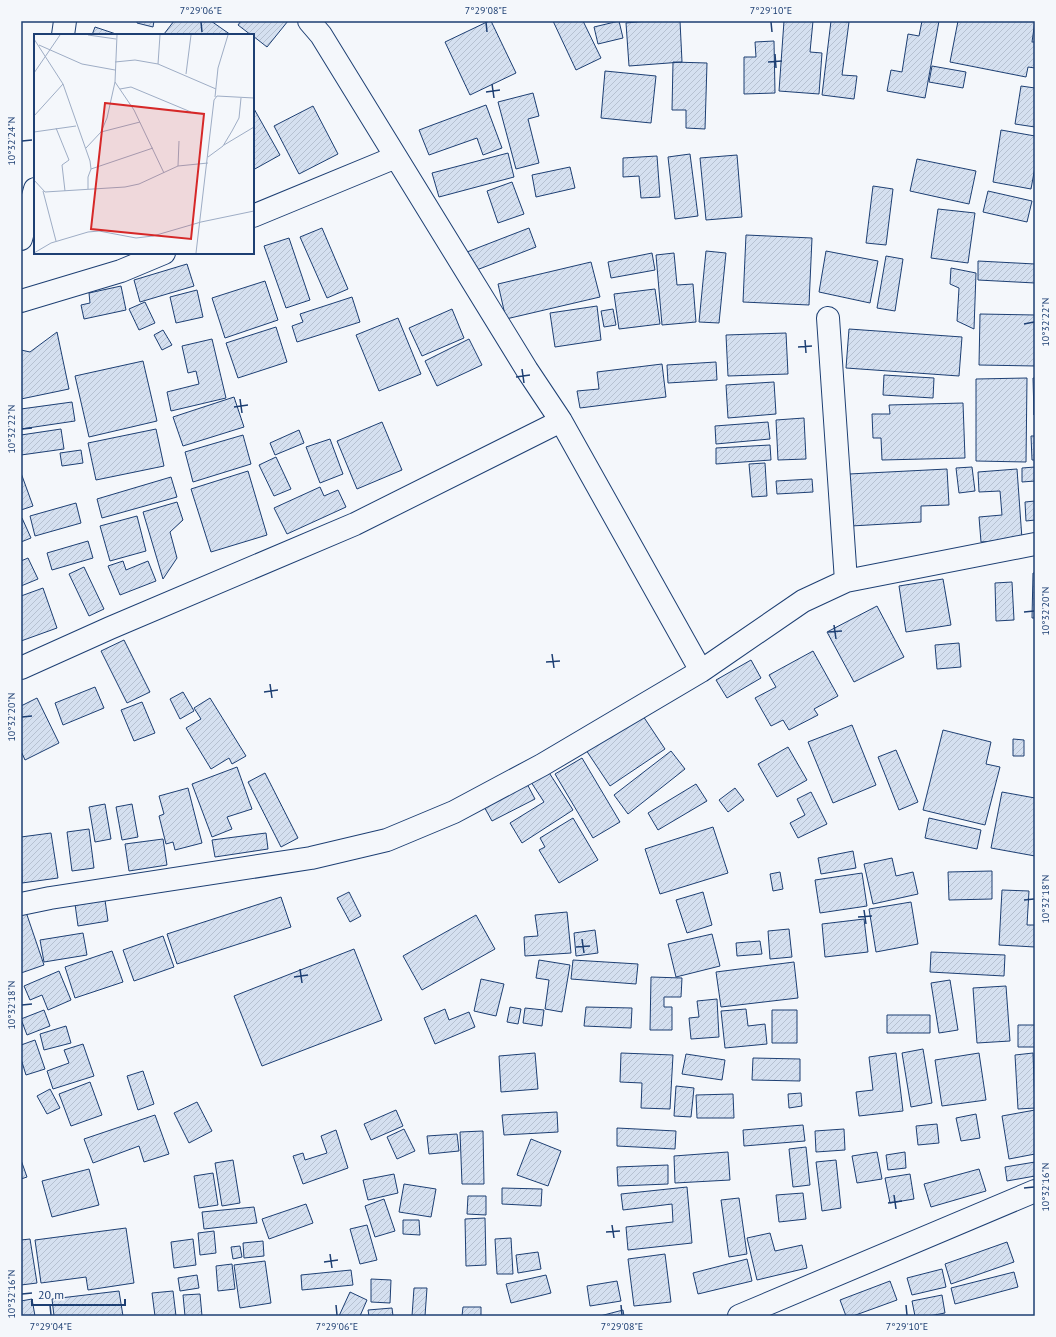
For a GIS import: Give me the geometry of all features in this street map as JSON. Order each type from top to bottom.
[{"type":"street","points":[[63,34],[66,21]]},
{"type":"street","points":[[309,21],[321,35],[527,370],[562,421],[701,671]]},
{"type":"street","points":[[254,216],[396,157]]},
{"type":"street","points":[[21,239],[34,193]]},
{"type":"street","points":[[21,301],[120,271],[162,254]]},
{"type":"street","points":[[828,318],[846,581]]},
{"type":"street","points":[[21,668],[110,628],[355,524],[562,421]]},
{"type":"street","points":[[21,904],[50,898],[311,858],[387,840],[454,812],[542,765],[701,671],[803,601],[846,581],[1035,544]]},
{"type":"street","points":[[739,1316],[1035,1191]]},
{"type":"building","points":[[137,21],[154,21],[153,27],[137,23]]},
{"type":"building","points":[[174,21],[211,21],[230,34],[164,34]]},
{"type":"building","points":[[241,21],[288,21],[267,47],[254,37],[254,34],[250,34],[238,25]]},
{"type":"building","points":[[491,21],[516,73],[470,95],[445,42]]},
{"type":"building","points":[[553,21],[583,21],[601,58],[576,70]]},
{"type":"building","points":[[619,21],[623,38],[598,44],[594,27]]},
{"type":"building","points":[[647,21],[680,21],[682,62],[629,66],[626,23]]},
{"type":"building","points":[[784,21],[813,21],[810,52],[822,53],[819,94],[779,91]]},
{"type":"building","points":[[831,21],[849,22],[842,75],[857,76],[854,99],[822,95]]},
{"type":"building","points":[[922,21],[939,21],[925,98],[887,91],[891,70],[902,72],[908,34],[919,36]]},
{"type":"building","points":[[958,21],[1035,21],[1032,42],[1035,42],[1035,68],[1028,67],[1026,77],[950,62]]},
{"type":"building","points":[[95,27],[116,34],[92,34]]},
{"type":"building","points":[[774,41],[775,93],[744,94],[744,57],[756,57],[755,42]]},
{"type":"building","points":[[673,62],[707,63],[705,129],[686,128],[686,110],[672,110]]},
{"type":"building","points":[[932,66],[966,72],[963,88],[929,82]]},
{"type":"building","points":[[605,71],[656,76],[651,123],[601,118]]},
{"type":"building","points":[[1021,86],[1035,88],[1035,127],[1015,124]]},
{"type":"building","points":[[533,93],[539,116],[528,119],[539,163],[516,169],[498,102]]},
{"type":"building","points":[[486,105],[502,148],[483,155],[477,138],[429,155],[419,130]]},
{"type":"building","points":[[313,106],[338,154],[299,174],[274,126]]},
{"type":"building","points":[[254,109],[280,155],[254,169]]},
{"type":"building","points":[[1001,130],[1035,136],[1035,167],[1031,189],[993,182]]},
{"type":"building","points":[[508,153],[514,177],[439,197],[432,173]]},
{"type":"building","points":[[690,154],[698,216],[675,219],[668,157]]},
{"type":"building","points":[[737,155],[742,217],[706,220],[700,158]]},
{"type":"building","points":[[657,156],[660,197],[641,198],[639,176],[623,177],[623,158]]},
{"type":"building","points":[[917,159],[976,171],[969,204],[910,191]]},
{"type":"building","points":[[570,167],[575,188],[536,197],[532,175]]},
{"type":"building","points":[[512,182],[524,214],[498,223],[487,191]]},
{"type":"building","points":[[873,186],[893,189],[886,245],[866,243]]},
{"type":"building","points":[[988,191],[1032,201],[1027,222],[983,212]]},
{"type":"building","points":[[938,209],[975,213],[968,263],[931,258]]},
{"type":"building","points":[[322,228],[348,289],[327,298],[300,237]]},
{"type":"building","points":[[529,228],[536,247],[474,271],[467,252]]},
{"type":"building","points":[[746,235],[812,238],[809,305],[743,302]]},
{"type":"building","points":[[289,238],[310,300],[286,308],[264,246]]},
{"type":"building","points":[[706,251],[726,253],[719,323],[699,322]]},
{"type":"building","points":[[826,251],[878,261],[870,303],[819,292]]},
{"type":"building","points":[[652,253],[655,270],[611,278],[608,262]]},
{"type":"building","points":[[674,253],[677,285],[693,284],[696,322],[662,325],[656,255]]},
{"type":"building","points":[[886,256],[903,259],[895,311],[877,308]]},
{"type":"building","points":[[978,261],[1035,264],[1035,283],[978,280]]},
{"type":"building","points":[[591,262],[600,297],[506,319],[498,284]]},
{"type":"building","points":[[187,264],[194,286],[140,302],[134,280]]},
{"type":"building","points":[[951,268],[976,273],[974,329],[957,321],[959,288],[950,284]]},
{"type":"building","points":[[265,281],[278,320],[225,338],[212,298]]},
{"type":"building","points":[[121,286],[126,310],[84,319],[81,305],[90,303],[89,293]]},
{"type":"building","points":[[655,289],[660,324],[619,329],[614,294]]},
{"type":"building","points":[[197,290],[203,317],[176,323],[170,297]]},
{"type":"building","points":[[352,297],[360,322],[297,342],[292,326],[303,322],[300,314]]},
{"type":"building","points":[[145,302],[155,323],[139,330],[129,309]]},
{"type":"building","points":[[597,306],[601,340],[555,347],[550,313]]},
{"type":"building","points":[[452,309],[464,338],[422,356],[409,328]]},
{"type":"building","points":[[613,309],[616,325],[604,327],[601,311]]},
{"type":"building","points":[[980,314],[1035,315],[1035,366],[979,365]]},
{"type":"building","points":[[398,318],[421,374],[379,391],[356,335]]},
{"type":"building","points":[[276,327],[287,362],[238,378],[226,343]]},
{"type":"building","points":[[849,329],[962,337],[959,376],[846,368]]},
{"type":"building","points":[[163,330],[172,345],[162,350],[154,335]]},
{"type":"building","points":[[57,332],[69,389],[21,399],[21,350],[30,352]]},
{"type":"building","points":[[786,333],[788,374],[728,376],[726,335]]},
{"type":"building","points":[[212,339],[226,398],[171,411],[167,392],[199,384],[196,371],[188,373],[182,346]]},
{"type":"building","points":[[469,339],[482,365],[437,386],[425,361]]},
{"type":"building","points":[[143,361],[157,421],[89,437],[75,376]]},
{"type":"building","points":[[716,362],[717,380],[668,383],[667,365]]},
{"type":"building","points":[[662,364],[666,397],[580,408],[577,391],[599,389],[597,372]]},
{"type":"building","points":[[884,375],[934,378],[933,398],[883,395]]},
{"type":"building","points":[[1027,378],[1026,462],[976,461],[976,379]]},
{"type":"building","points":[[1033,378],[1035,378],[1034,415]]},
{"type":"building","points":[[774,382],[776,414],[728,418],[726,385]]},
{"type":"building","points":[[234,397],[244,427],[183,446],[173,417]]},
{"type":"building","points":[[72,402],[75,421],[21,429],[21,409]]},
{"type":"building","points":[[963,403],[965,458],[882,460],[881,438],[873,438],[872,414],[890,414],[889,405]]},
{"type":"building","points":[[804,418],[806,459],[778,460],[776,420]]},
{"type":"building","points":[[382,422],[402,470],[357,489],[337,441]]},
{"type":"building","points":[[768,422],[770,439],[716,444],[715,426]]},
{"type":"building","points":[[61,429],[64,449],[21,455],[21,435]]},
{"type":"building","points":[[156,429],[164,466],[96,480],[88,443]]},
{"type":"building","points":[[299,430],[304,443],[275,455],[270,443]]},
{"type":"building","points":[[243,435],[251,464],[193,482],[185,452]]},
{"type":"building","points":[[1031,436],[1035,436],[1035,460],[1032,460]]},
{"type":"building","points":[[330,439],[343,474],[320,483],[306,447]]},
{"type":"building","points":[[770,445],[771,460],[716,464],[716,448]]},
{"type":"building","points":[[81,450],[83,463],[62,466],[60,453]]},
{"type":"building","points":[[276,457],[291,489],[274,496],[259,465]]},
{"type":"building","points":[[765,463],[767,496],[752,497],[749,464]]},
{"type":"building","points":[[972,467],[975,491],[959,493],[956,468]]},
{"type":"building","points":[[1035,467],[1035,481],[1022,482],[1022,468]]},
{"type":"building","points":[[947,469],[949,505],[921,506],[921,522],[851,526],[849,474]]},
{"type":"building","points":[[1017,469],[1022,539],[981,542],[979,517],[1002,515],[1000,491],[979,492],[978,472]]},
{"type":"building","points":[[248,471],[267,535],[211,552],[191,489]]},
{"type":"building","points":[[21,473],[33,506],[21,510]]},
{"type":"building","points":[[171,477],[177,497],[102,518],[97,499]]},
{"type":"building","points":[[812,479],[813,492],[777,494],[776,481]]},
{"type":"building","points":[[320,487],[324,496],[338,490],[346,507],[287,534],[274,508]]},
{"type":"building","points":[[1035,501],[1035,520],[1026,521],[1025,502]]},
{"type":"building","points":[[177,502],[183,520],[170,532],[177,558],[163,579],[143,512]]},
{"type":"building","points":[[76,503],[81,523],[35,536],[30,516]]},
{"type":"building","points":[[137,516],[146,551],[110,561],[100,526]]},
{"type":"building","points":[[22,518],[31,538],[21,542],[21,519]]},
{"type":"building","points":[[88,541],[93,558],[52,570],[47,553]]},
{"type":"building","points":[[28,558],[38,579],[21,586],[21,561]]},
{"type":"building","points":[[123,561],[126,570],[148,561],[156,581],[120,595],[108,566]]},
{"type":"building","points":[[84,567],[104,609],[89,616],[69,574]]},
{"type":"building","points":[[1033,573],[1035,573],[1035,618],[1032,618]]},
{"type":"building","points":[[943,579],[951,625],[906,632],[899,586]]},
{"type":"building","points":[[1012,582],[1014,620],[996,621],[995,583]]},
{"type":"building","points":[[43,588],[57,628],[21,641],[21,596]]},
{"type":"building","points":[[877,606],[904,657],[854,682],[827,632]]},
{"type":"building","points":[[124,640],[150,692],[127,703],[101,651]]},
{"type":"building","points":[[959,643],[961,667],[937,669],[935,645]]},
{"type":"building","points":[[813,651],[838,696],[814,709],[818,715],[789,730],[783,720],[771,726],[755,698],[776,687],[769,675]]},
{"type":"building","points":[[751,660],[761,678],[727,698],[716,680]]},
{"type":"building","points":[[95,687],[104,708],[63,725],[55,703]]},
{"type":"building","points":[[183,692],[194,711],[180,719],[170,699]]},
{"type":"building","points":[[37,698],[59,743],[25,760],[21,751],[21,706]]},
{"type":"building","points":[[210,698],[246,756],[232,764],[229,758],[211,769],[186,728],[201,719],[194,708]]},
{"type":"building","points":[[142,702],[155,733],[134,741],[121,710]]},
{"type":"building","points":[[641,713],[665,749],[610,786],[586,750]]},
{"type":"building","points":[[852,725],[876,785],[833,803],[808,742]]},
{"type":"building","points":[[943,730],[991,742],[986,764],[1000,767],[985,825],[923,810]]},
{"type":"building","points":[[1013,739],[1024,740],[1024,756],[1013,756]]},
{"type":"building","points":[[788,747],[807,780],[777,797],[758,764]]},
{"type":"building","points":[[896,750],[918,802],[899,810],[878,757]]},
{"type":"building","points":[[671,751],[685,769],[628,814],[614,795]]},
{"type":"building","points":[[582,758],[620,822],[593,838],[555,774]]},
{"type":"building","points":[[237,767],[252,809],[227,817],[232,829],[212,837],[192,784]]},
{"type":"building","points":[[548,771],[573,810],[522,843],[510,823],[544,802],[531,782]]},
{"type":"building","points":[[265,773],[298,838],[281,847],[248,782]]},
{"type":"building","points":[[525,780],[535,799],[492,821],[482,803]]},
{"type":"building","points":[[696,784],[707,801],[658,830],[648,813]]},
{"type":"building","points":[[188,788],[202,843],[175,850],[173,842],[166,844],[159,816],[164,814],[159,796]]},
{"type":"building","points":[[735,788],[744,800],[728,812],[719,800]]},
{"type":"building","points":[[811,792],[827,824],[798,838],[790,823],[805,815],[797,799]]},
{"type":"building","points":[[1002,792],[1035,798],[1035,856],[991,848]]},
{"type":"building","points":[[105,804],[111,839],[95,842],[89,807]]},
{"type":"building","points":[[132,804],[138,837],[122,840],[116,807]]},
{"type":"building","points":[[573,818],[598,860],[559,883],[539,850],[545,847],[540,838]]},
{"type":"building","points":[[929,818],[981,830],[977,849],[925,838]]},
{"type":"building","points":[[713,827],[728,873],[660,894],[645,849]]},
{"type":"building","points":[[89,829],[94,868],[72,871],[67,832]]},
{"type":"building","points":[[51,833],[58,878],[22,883],[21,837]]},
{"type":"building","points":[[266,833],[268,849],[215,857],[212,840]]},
{"type":"building","points":[[163,839],[167,865],[129,871],[125,844]]},
{"type":"building","points":[[853,851],[856,868],[821,874],[818,858]]},
{"type":"building","points":[[892,858],[896,876],[913,872],[918,894],[873,904],[864,864]]},
{"type":"building","points":[[992,871],[992,899],[949,900],[948,872]]},
{"type":"building","points":[[780,872],[783,889],[773,891],[770,874]]},
{"type":"building","points":[[862,873],[867,906],[820,913],[815,880]]},
{"type":"building","points":[[1002,890],[1029,891],[1027,925],[1035,925],[1035,947],[999,945]]},
{"type":"building","points":[[349,892],[361,916],[350,922],[337,898]]},
{"type":"building","points":[[703,892],[712,925],[687,933],[676,900]]},
{"type":"building","points":[[281,897],[291,927],[177,964],[167,934]]},
{"type":"building","points":[[105,900],[108,921],[78,926],[75,904]]},
{"type":"building","points":[[911,902],[918,944],[876,952],[869,909]]},
{"type":"building","points":[[26,912],[44,965],[21,973],[21,913]]},
{"type":"building","points":[[567,912],[571,953],[525,956],[524,937],[538,936],[535,915]]},
{"type":"building","points":[[476,915],[495,949],[422,990],[403,956]]},
{"type":"building","points":[[864,919],[868,952],[825,957],[822,924]]},
{"type":"building","points":[[789,929],[792,957],[770,959],[768,931]]},
{"type":"building","points":[[595,930],[598,953],[576,956],[574,933]]},
{"type":"building","points":[[83,933],[87,955],[44,962],[40,940]]},
{"type":"building","points":[[712,934],[720,966],[676,977],[668,944]]},
{"type":"building","points":[[163,936],[174,967],[134,981],[123,950]]},
{"type":"building","points":[[760,941],[762,954],[737,956],[736,943]]},
{"type":"building","points":[[354,949],[382,1020],[262,1066],[234,996]]},
{"type":"building","points":[[112,951],[123,982],[75,998],[65,967]]},
{"type":"building","points":[[931,952],[1005,955],[1004,976],[930,972]]},
{"type":"building","points":[[539,960],[570,965],[562,1012],[545,1009],[549,980],[536,978]]},
{"type":"building","points":[[573,960],[638,964],[636,984],[571,979]]},
{"type":"building","points":[[794,962],[798,998],[721,1007],[716,972]]},
{"type":"building","points":[[59,971],[71,1000],[48,1010],[42,995],[30,1000],[24,986]]},
{"type":"building","points":[[651,977],[682,978],[681,997],[664,997],[664,1007],[672,1007],[672,1030],[650,1030]]},
{"type":"building","points":[[481,979],[504,984],[496,1016],[474,1011]]},
{"type":"building","points":[[950,980],[958,1030],[939,1033],[931,983]]},
{"type":"building","points":[[1006,986],[1010,1041],[977,1043],[973,988]]},
{"type":"building","points":[[717,999],[719,1037],[691,1039],[689,1018],[699,1017],[697,1001]]},
{"type":"building","points":[[510,1007],[521,1009],[518,1024],[507,1022]]},
{"type":"building","points":[[586,1007],[632,1008],[631,1028],[584,1026]]},
{"type":"building","points":[[525,1008],[544,1010],[542,1026],[523,1023]]},
{"type":"building","points":[[445,1009],[449,1020],[469,1012],[475,1027],[435,1044],[424,1018]]},
{"type":"building","points":[[746,1009],[748,1026],[765,1024],[767,1044],[725,1048],[721,1011]]},
{"type":"building","points":[[44,1010],[50,1026],[27,1035],[21,1019]]},
{"type":"building","points":[[772,1010],[797,1010],[797,1043],[772,1043]]},
{"type":"building","points":[[887,1015],[930,1015],[930,1033],[887,1033]]},
{"type":"building","points":[[1018,1025],[1035,1025],[1035,1047],[1018,1047]]},
{"type":"building","points":[[66,1026],[71,1043],[44,1050],[40,1034]]},
{"type":"building","points":[[35,1040],[45,1069],[26,1075],[21,1059],[21,1045]]},
{"type":"building","points":[[83,1044],[94,1076],[53,1089],[47,1071],[69,1063],[64,1050]]},
{"type":"building","points":[[923,1049],[932,1103],[911,1107],[902,1053]]},
{"type":"building","points":[[535,1053],[538,1089],[501,1092],[499,1056]]},
{"type":"building","points":[[621,1053],[673,1055],[670,1109],[641,1108],[642,1083],[620,1082]]},
{"type":"building","points":[[896,1053],[903,1111],[859,1116],[856,1092],[873,1090],[869,1057]]},
{"type":"building","points":[[979,1053],[986,1100],[942,1106],[935,1060]]},
{"type":"building","points":[[1033,1053],[1035,1108],[1018,1109],[1015,1055]]},
{"type":"building","points":[[686,1054],[725,1060],[722,1080],[682,1074]]},
{"type":"building","points":[[753,1058],[800,1059],[800,1081],[752,1080]]},
{"type":"building","points":[[143,1071],[154,1104],[138,1110],[127,1076]]},
{"type":"building","points":[[90,1082],[102,1115],[71,1126],[59,1094]]},
{"type":"building","points":[[676,1086],[694,1088],[691,1117],[674,1116]]},
{"type":"building","points":[[50,1089],[60,1108],[47,1114],[37,1096]]},
{"type":"building","points":[[801,1093],[802,1106],[789,1108],[788,1094]]},
{"type":"building","points":[[733,1094],[734,1118],[697,1118],[696,1095]]},
{"type":"building","points":[[197,1102],[212,1131],[189,1143],[174,1113]]},
{"type":"building","points":[[396,1110],[403,1126],[371,1140],[364,1124]]},
{"type":"building","points":[[1035,1110],[1035,1154],[1009,1159],[1002,1116]]},
{"type":"building","points":[[557,1112],[558,1132],[504,1135],[502,1115]]},
{"type":"building","points":[[976,1114],[980,1138],[961,1141],[956,1118]]},
{"type":"building","points":[[155,1115],[169,1154],[144,1162],[139,1146],[93,1163],[84,1139]]},
{"type":"building","points":[[937,1124],[939,1143],[918,1145],[916,1126]]},
{"type":"building","points":[[803,1125],[805,1141],[744,1146],[743,1130]]},
{"type":"building","points":[[617,1128],[676,1131],[675,1149],[617,1146]]},
{"type":"building","points":[[404,1129],[415,1151],[397,1159],[387,1137]]},
{"type":"building","points":[[844,1129],[845,1150],[816,1152],[815,1131]]},
{"type":"building","points":[[336,1130],[348,1168],[303,1184],[293,1156],[303,1153],[305,1160],[327,1153],[321,1136]]},
{"type":"building","points":[[483,1131],[484,1184],[462,1184],[460,1132]]},
{"type":"building","points":[[457,1134],[459,1151],[429,1154],[427,1136]]},
{"type":"building","points":[[531,1139],[561,1151],[548,1186],[517,1175]]},
{"type":"building","points":[[806,1147],[810,1185],[793,1187],[789,1149]]},
{"type":"building","points":[[728,1152],[730,1180],[675,1183],[674,1156]]},
{"type":"building","points":[[877,1152],[882,1179],[857,1183],[852,1156]]},
{"type":"building","points":[[905,1152],[906,1168],[888,1170],[886,1155]]},
{"type":"building","points":[[21,1160],[27,1177],[21,1179]]},
{"type":"building","points":[[233,1160],[240,1203],[222,1206],[215,1163]]},
{"type":"building","points":[[836,1160],[841,1208],[822,1211],[816,1162]]},
{"type":"building","points":[[1035,1162],[1035,1176],[1007,1181],[1005,1167]]},
{"type":"building","points":[[668,1165],[668,1184],[618,1186],[617,1167]]},
{"type":"building","points":[[89,1169],[99,1205],[52,1217],[42,1181]]},
{"type":"building","points":[[979,1169],[986,1191],[931,1207],[924,1184]]},
{"type":"building","points":[[213,1173],[218,1205],[199,1208],[194,1176]]},
{"type":"building","points":[[394,1174],[398,1193],[368,1200],[363,1180]]},
{"type":"building","points":[[910,1174],[914,1199],[890,1203],[885,1178]]},
{"type":"building","points":[[404,1184],[436,1189],[431,1217],[399,1212]]},
{"type":"building","points":[[687,1187],[692,1243],[628,1250],[626,1227],[673,1222],[672,1204],[623,1210],[621,1194]]},
{"type":"building","points":[[502,1188],[542,1189],[541,1206],[502,1204]]},
{"type":"building","points":[[803,1193],[806,1219],[779,1222],[776,1195]]},
{"type":"building","points":[[468,1196],[486,1196],[486,1215],[467,1214]]},
{"type":"building","points":[[739,1198],[747,1254],[729,1257],[721,1200]]},
{"type":"building","points":[[384,1199],[395,1231],[375,1237],[365,1206]]},
{"type":"building","points":[[306,1204],[313,1223],[269,1239],[262,1219]]},
{"type":"building","points":[[254,1207],[257,1223],[204,1229],[202,1212]]},
{"type":"building","points":[[485,1218],[486,1265],[466,1266],[465,1219]]},
{"type":"building","points":[[403,1220],[419,1220],[420,1235],[403,1234]]},
{"type":"building","points":[[367,1225],[377,1260],[360,1264],[350,1229]]},
{"type":"building","points":[[126,1228],[134,1283],[88,1290],[86,1277],[41,1283],[35,1240]]},
{"type":"building","points":[[214,1231],[216,1253],[200,1255],[198,1233]]},
{"type":"building","points":[[770,1233],[775,1251],[802,1245],[807,1268],[757,1280],[747,1238]]},
{"type":"building","points":[[511,1238],[513,1274],[497,1274],[495,1239]]},
{"type":"building","points":[[30,1239],[37,1283],[21,1285],[21,1240]]},
{"type":"building","points":[[193,1239],[196,1265],[174,1268],[171,1242]]},
{"type":"building","points":[[263,1241],[264,1256],[244,1258],[243,1243]]},
{"type":"building","points":[[1007,1242],[1014,1262],[951,1284],[945,1264]]},
{"type":"building","points":[[240,1246],[242,1257],[233,1259],[231,1247]]},
{"type":"building","points":[[538,1252],[541,1269],[518,1273],[516,1255]]},
{"type":"building","points":[[665,1254],[671,1302],[634,1306],[628,1259]]},
{"type":"building","points":[[747,1259],[752,1281],[698,1294],[693,1273]]},
{"type":"building","points":[[265,1261],[271,1303],[240,1308],[234,1265]]},
{"type":"building","points":[[232,1264],[235,1289],[218,1291],[216,1266]]},
{"type":"building","points":[[942,1269],[946,1287],[912,1295],[907,1278]]},
{"type":"building","points":[[351,1270],[353,1285],[302,1290],[301,1275]]},
{"type":"building","points":[[1014,1272],[1018,1287],[955,1304],[951,1288]]},
{"type":"building","points":[[197,1275],[199,1288],[180,1291],[178,1278]]},
{"type":"building","points":[[546,1275],[551,1293],[511,1303],[506,1284]]},
{"type":"building","points":[[371,1279],[391,1280],[390,1303],[371,1302]]},
{"type":"building","points":[[617,1281],[621,1301],[590,1306],[587,1286]]},
{"type":"building","points":[[890,1281],[897,1300],[853,1316],[846,1316],[840,1300]]},
{"type":"building","points":[[414,1288],[427,1288],[425,1316],[412,1316]]},
{"type":"building","points":[[119,1291],[123,1316],[54,1316],[52,1299]]},
{"type":"building","points":[[173,1291],[176,1316],[155,1316],[152,1293]]},
{"type":"building","points":[[350,1292],[367,1300],[360,1316],[339,1316]]},
{"type":"building","points":[[200,1294],[202,1316],[185,1316],[183,1295]]},
{"type":"building","points":[[942,1295],[945,1313],[929,1316],[915,1316],[912,1301]]},
{"type":"building","points":[[32,1299],[35,1316],[21,1316],[21,1301]]},
{"type":"building","points":[[463,1307],[481,1307],[481,1316],[462,1316]]},
{"type":"building","points":[[392,1308],[393,1316],[369,1316],[368,1310]]},
{"type":"building","points":[[623,1310],[624,1316],[600,1316]]}]
